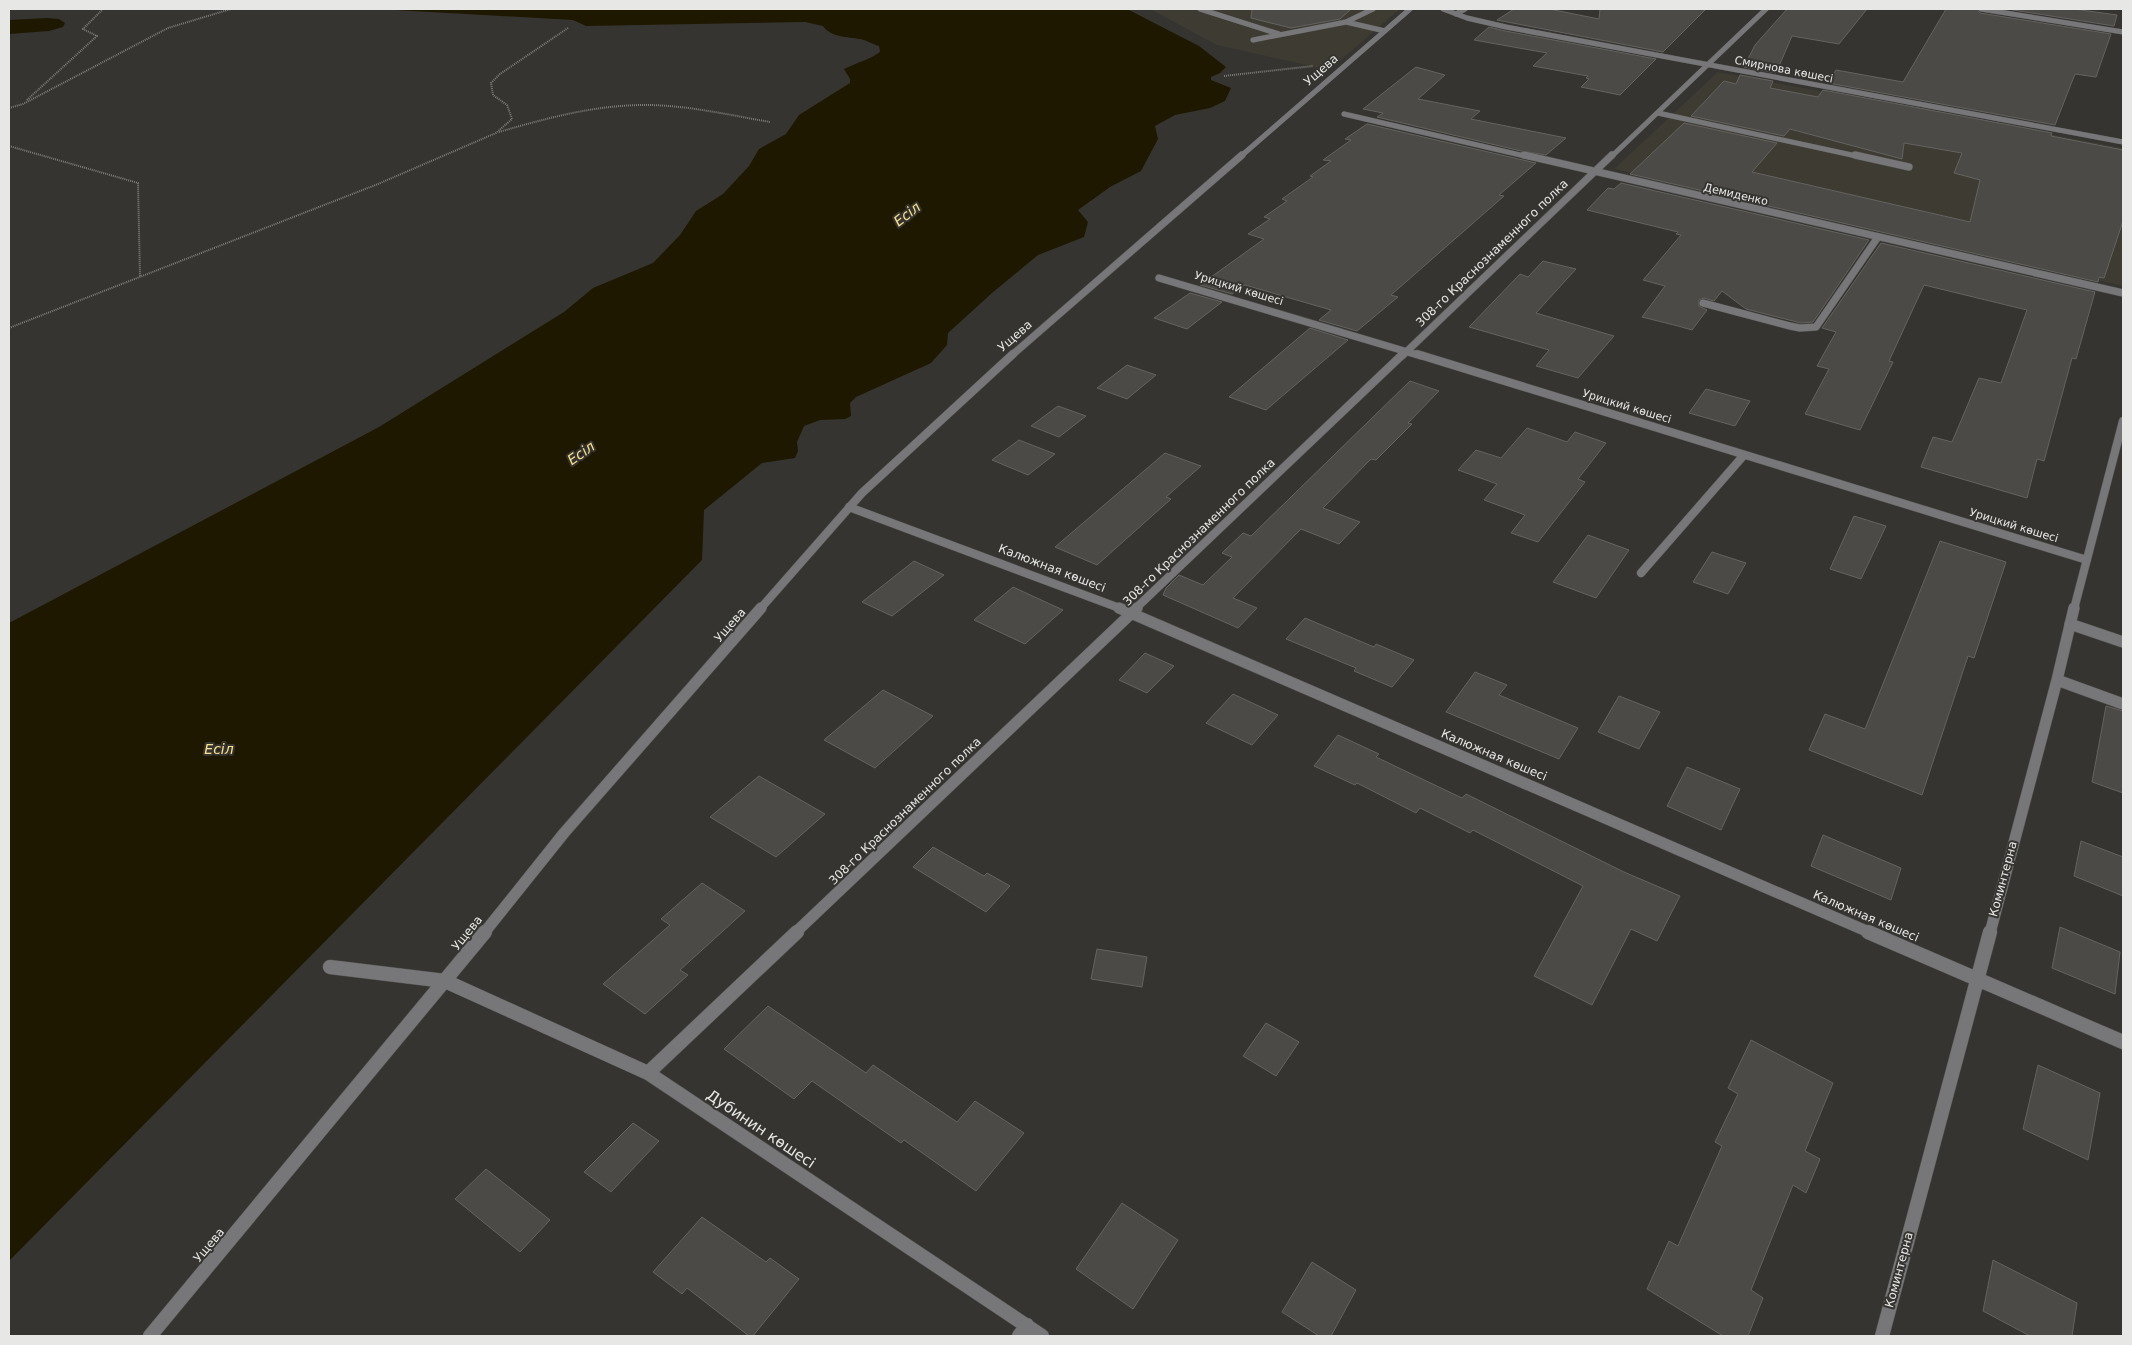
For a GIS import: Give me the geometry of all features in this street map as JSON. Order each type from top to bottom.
[{"type":"street","points":[[1200,9],[1283,35]]},
{"type":"street","points":[[1252,40],[1346,22],[1373,9]]},
{"type":"street","name":"Ущева","points":[[150,1336],[445,981],[564,834],[862,493],[983,380],[1410,9]]},
{"type":"street","name":"Смирнова көшесі","points":[[1443,9],[1506,27],[2123,142]]},
{"type":"street","points":[[1456,14],[1465,9]]},
{"type":"street","name":"308-го Краснознаменного полка","points":[[648,1073],[1766,9]]},
{"type":"street","points":[[1981,9],[2123,32]]},
{"type":"street","points":[[1346,22],[1385,31]]},
{"type":"street","points":[[1658,113],[1909,167]]},
{"type":"street","name":"Демиденко","points":[[1344,114],[2123,294]]},
{"type":"street","points":[[1703,303],[1790,326],[1800,328],[1816,327],[1878,237]]},
{"type":"street","name":"Урицкий көшесі","points":[[1160,278],[1406,351],[2087,560]]},
{"type":"street","name":"Коминтерна","points":[[1882,1336],[2057,680],[2123,421]]},
{"type":"street","points":[[1641,572],[1744,455]]},
{"type":"street","name":"Калюжная көшесі","points":[[849,507],[1132,613],[2123,1042]]},
{"type":"street","points":[[2070,624],[2123,642]]},
{"type":"street","points":[[2057,680],[2123,704]]},
{"type":"street","name":"Дубинин көшесі","points":[[330,967],[445,981],[648,1073],[1023,1331],[1042,1336]]},
{"type":"path","points":[[23,104],[97,36],[83,29],[104,9]]},
{"type":"path","points":[[9,108],[23,104],[168,28],[231,9]]},
{"type":"path","points":[[496,133],[512,119],[507,105],[494,94],[491,84],[500,74],[568,28]]},
{"type":"path","points":[[1224,76],[1348,62]]},
{"type":"path","points":[[9,328],[378,184],[496,133],[542,119],[628,106],[675,107],[770,122]]},
{"type":"path","points":[[9,146],[138,183],[140,277]]},
{"type":"shaded area","points":[[1150,9],[1400,9],[1329,70],[1217,45]]},
{"type":"shaded area","points":[[1718,72],[2123,148],[2123,286],[1614,169]]},
{"type":"water","name":"Есіл","points":[[377,9],[1127,9],[1199,46],[1226,67],[1220,73],[1211,77],[1211,80],[1231,88],[1225,101],[1210,108],[1175,115],[1155,126],[1158,139],[1141,171],[1110,187],[1078,210],[1088,222],[1084,237],[1038,255],[948,333],[947,345],[931,363],[856,397],[850,403],[851,416],[845,419],[820,420],[804,426],[797,442],[798,451],[795,458],[762,463],[704,510],[702,560],[9,1261],[9,623],[379,427],[564,312],[593,288],[653,263],[680,235],[696,211],[723,194],[749,166],[759,149],[786,134],[799,115],[850,83],[850,79],[844,69],[880,52],[879,46],[835,34],[826,30],[823,26],[805,22],[586,26],[573,20]]},
{"type":"water","points":[[59,19],[65,23],[63,27],[49,31],[9,34],[9,20]]},
{"type":"building","points":[[1252,9],[1351,9],[1340,19],[1291,28],[1251,18]]},
{"type":"building","points":[[1514,9],[1549,9],[1599,19],[1600,9],[1706,9],[1663,52],[1497,20]]},
{"type":"building","points":[[1787,9],[1867,9],[1839,44],[1792,36],[1776,73],[1744,67],[1755,45]]},
{"type":"building","points":[[1946,9],[1977,9],[1980,13],[2111,34],[2096,77],[2075,74],[2055,125],[1828,83],[1836,70],[1903,82]]},
{"type":"building","points":[[2007,9],[2074,9],[2117,15],[2114,26]]},
{"type":"building","points":[[1489,27],[1656,59],[1620,95],[1581,87],[1589,79],[1586,78],[1588,76],[1533,66],[1547,53],[1474,40]]},
{"type":"building","points":[[1416,67],[1445,75],[1418,99],[1480,111],[1471,119],[1566,138],[1546,155],[1521,151],[1377,117],[1383,113],[1363,109]]},
{"type":"building","points":[[1740,75],[1773,81],[1770,88],[1818,97],[1823,90],[2052,133],[2051,136],[2123,150],[2123,221],[2104,278],[2099,277],[2098,282],[1630,174],[1684,123],[1777,143],[1752,172],[1970,222],[1980,180],[1954,173],[1962,153],[1904,143],[1902,159],[1790,129],[1784,136],[1691,116],[1724,81],[1736,84]]},
{"type":"building","points":[[1367,124],[1536,163],[1499,195],[1504,196],[1391,295],[1398,297],[1357,331],[1319,320],[1331,310],[1245,285],[1232,294],[1200,285],[1264,239],[1248,234],[1270,219],[1264,217],[1287,201],[1282,199],[1313,177],[1310,176],[1331,161],[1323,160],[1351,140],[1345,139]]},
{"type":"building","points":[[1621,183],[1869,240],[1813,322],[1801,323],[1746,309],[1722,291],[1714,301],[1704,298],[1699,300],[1699,306],[1707,310],[1692,330],[1642,317],[1665,286],[1643,280],[1681,235],[1676,234],[1678,232],[1587,210],[1608,188],[1614,189]]},
{"type":"building","points":[[1881,243],[2095,292],[2076,359],[2072,358],[2044,461],[2037,459],[2027,498],[1921,467],[1933,437],[1952,442],[1979,378],[2001,383],[2027,310],[1924,285],[1889,361],[1893,362],[1860,430],[1805,414],[1829,369],[1817,366],[1836,332],[1822,328]]},
{"type":"building","points":[[1543,261],[1576,269],[1536,313],[1614,336],[1578,378],[1536,366],[1549,350],[1469,327],[1520,274],[1528,277]]},
{"type":"building","points":[[1190,293],[1222,302],[1187,329],[1154,318]]},
{"type":"building","points":[[1310,328],[1348,340],[1266,410],[1229,397]]},
{"type":"building","points":[[1127,365],[1156,375],[1127,399],[1097,388]]},
{"type":"building","points":[[1410,381],[1439,391],[1408,423],[1412,424],[1376,460],[1371,459],[1323,508],[1360,522],[1339,544],[1301,529],[1233,598],[1257,608],[1238,628],[1163,595],[1166,588],[1179,575],[1203,585],[1232,557],[1222,553],[1243,533],[1251,536]]},
{"type":"building","points":[[1706,389],[1750,401],[1735,426],[1689,413]]},
{"type":"building","points":[[1058,406],[1086,416],[1059,437],[1031,426]]},
{"type":"building","points":[[1527,428],[1567,442],[1575,432],[1606,443],[1578,479],[1585,482],[1538,542],[1511,533],[1525,515],[1484,500],[1497,484],[1458,470],[1476,450],[1501,458]]},
{"type":"building","points":[[1019,440],[1055,454],[1028,475],[992,460]]},
{"type":"building","points":[[1165,453],[1201,466],[1166,497],[1171,499],[1097,565],[1055,547]]},
{"type":"building","points":[[1854,516],[1886,526],[1861,579],[1830,569]]},
{"type":"building","points":[[1588,535],[1629,550],[1596,598],[1553,582]]},
{"type":"building","points":[[1940,541],[2006,562],[1974,658],[1968,656],[1922,795],[1809,750],[1825,714],[1865,729]]},
{"type":"building","points":[[1712,552],[1746,563],[1728,594],[1693,582]]},
{"type":"building","points":[[914,561],[944,575],[892,616],[862,602]]},
{"type":"building","points":[[1013,587],[1063,610],[1025,644],[974,620]]},
{"type":"building","points":[[1305,618],[1374,647],[1376,644],[1414,660],[1392,687],[1354,671],[1356,668],[1286,639]]},
{"type":"building","points":[[1145,653],[1174,666],[1147,693],[1119,680]]},
{"type":"building","points":[[1475,672],[1507,685],[1499,695],[1578,728],[1559,759],[1446,712]]},
{"type":"building","points":[[883,690],[933,716],[875,768],[824,740]]},
{"type":"building","points":[[1233,694],[1278,715],[1252,745],[1206,723]]},
{"type":"building","points":[[1619,696],[1660,712],[1639,749],[1598,732]]},
{"type":"building","points":[[2106,706],[2123,711],[2123,793],[2092,782]]},
{"type":"building","points":[[1338,735],[1379,754],[1376,757],[1462,798],[1466,794],[1624,872],[1680,896],[1657,941],[1631,929],[1592,1005],[1534,976],[1583,886],[1473,830],[1470,833],[1420,808],[1416,813],[1357,783],[1355,785],[1314,766]]},
{"type":"building","points":[[1687,767],[1740,789],[1721,830],[1667,806]]},
{"type":"building","points":[[759,776],[825,814],[776,857],[710,817]]},
{"type":"building","points":[[1823,835],[1901,868],[1891,900],[1811,866]]},
{"type":"building","points":[[2081,841],[2123,857],[2123,896],[2074,876]]},
{"type":"building","points":[[933,847],[984,876],[987,873],[1010,886],[986,912],[913,867]]},
{"type":"building","points":[[702,883],[745,911],[680,970],[688,975],[645,1014],[603,984],[670,925],[661,919]]},
{"type":"building","points":[[2060,927],[2120,952],[2115,994],[2052,968]]},
{"type":"building","points":[[1097,949],[1147,957],[1142,987],[1091,979]]},
{"type":"building","points":[[768,1006],[866,1073],[873,1065],[957,1122],[975,1101],[1024,1133],[976,1191],[904,1140],[901,1143],[812,1081],[794,1099],[724,1049]]},
{"type":"building","points":[[1266,1023],[1299,1042],[1276,1076],[1243,1056]]},
{"type":"building","points":[[1751,1040],[1833,1083],[1805,1151],[1820,1159],[1806,1193],[1793,1185],[1751,1290],[1763,1298],[1748,1336],[1723,1336],[1647,1289],[1669,1241],[1678,1246],[1722,1146],[1715,1142],[1738,1094],[1728,1088]]},
{"type":"building","points":[[2038,1065],[2100,1093],[2088,1160],[2023,1129]]},
{"type":"building","points":[[633,1123],[659,1141],[611,1192],[584,1172]]},
{"type":"building","points":[[486,1169],[550,1220],[520,1252],[455,1199]]},
{"type":"building","points":[[1122,1203],[1178,1240],[1133,1309],[1076,1269]]},
{"type":"building","points":[[702,1217],[766,1262],[770,1258],[799,1279],[753,1336],[749,1336],[687,1288],[682,1294],[653,1272]]},
{"type":"building","points":[[1993,1260],[2077,1303],[2072,1336],[2030,1336],[1983,1311]]},
{"type":"building","points":[[1312,1262],[1356,1290],[1331,1336],[1319,1336],[1282,1312]]}]
